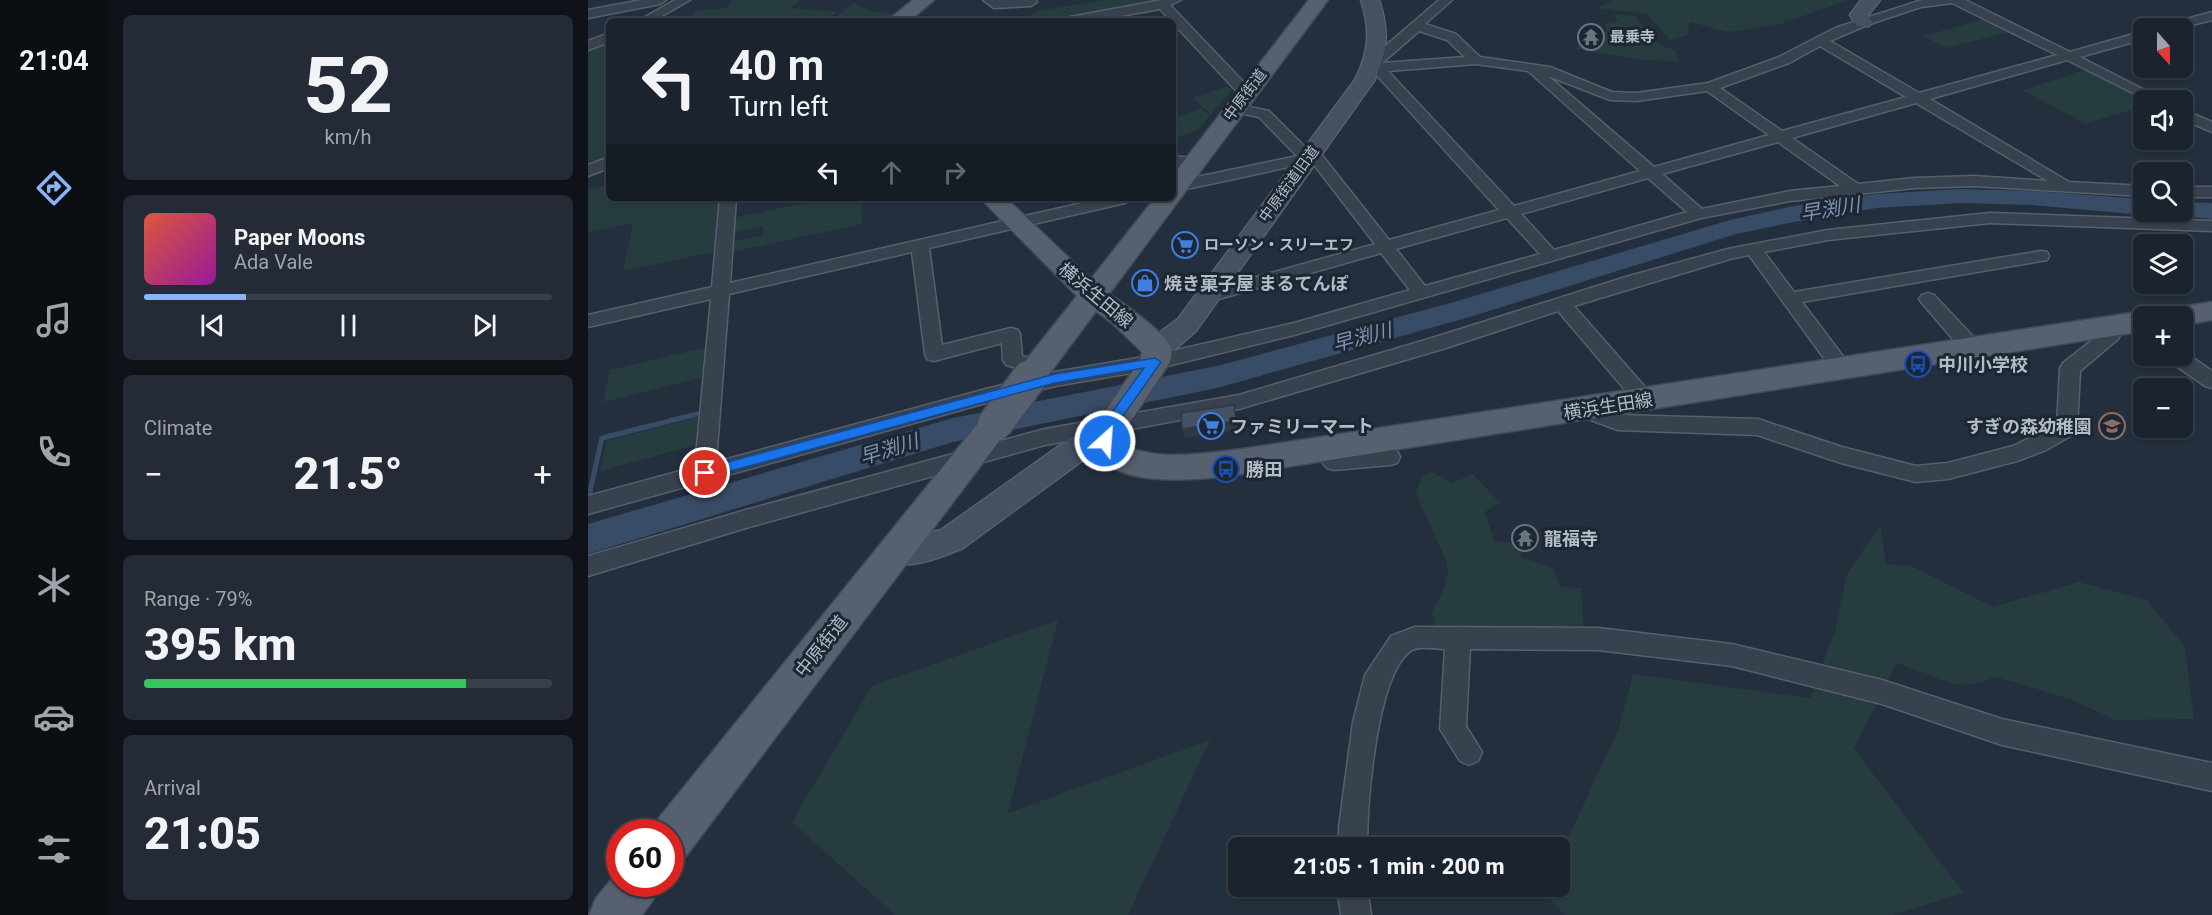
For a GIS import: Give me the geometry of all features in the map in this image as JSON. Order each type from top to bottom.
[{"type":"main road","points":[[901,18],[925,0]]},
{"type":"main road","name":"中原街道","points":[[1176,182],[1183,162],[1240,100],[1319,0]]},
{"type":"main road","name":"横浜生田線","points":[[995,201],[1092,295],[1122,316],[1153,360]]},
{"type":"main road","name":"中原街道","points":[[684,822],[970,456],[1165,201]]},
{"type":"main road","points":[[2193,314],[2212,312]]},
{"type":"main road","name":"横浜生田線","points":[[1113,422],[1105,441],[1109,449],[1119,457],[1141,465],[1188,466],[1584,410],[1971,347],[2133,326]]},
{"type":"main road","points":[[1113,422],[1153,360]]},
{"type":"main road","points":[[613,915],[627,897]]},
{"type":"street","points":[[588,14],[660,0]]},
{"type":"street","points":[[650,18],[684,0]]},
{"type":"street","points":[[989,0],[994,4],[1030,5]]},
{"type":"street","points":[[1086,18],[1176,0]]},
{"type":"street","name":"中原街道旧道","points":[[1153,360],[1187,325],[1373,67],[1378,24],[1370,0]]},
{"type":"street","points":[[1373,67],[1415,26],[1446,0]]},
{"type":"street","points":[[1863,22],[1859,15],[1871,0]]},
{"type":"street","points":[[1373,67],[1476,60],[1545,70],[1566,77],[1590,90],[1610,96],[1636,97],[1710,87],[1784,60],[1822,42],[1839,31],[1863,22],[1919,4],[1948,0]]},
{"type":"street","points":[[1956,0],[2137,90]]},
{"type":"street","points":[[1162,4],[1173,18]]},
{"type":"street","points":[[2193,21],[2212,16]]},
{"type":"street","points":[[1176,21],[1240,100],[1264,114],[1310,155],[1421,293]]},
{"type":"street","points":[[1415,26],[1456,40],[1465,52],[1476,60]]},
{"type":"street","points":[[1205,297],[2133,38]]},
{"type":"street","points":[[588,46],[606,39]]},
{"type":"street","points":[[1822,42],[2069,187]]},
{"type":"street","points":[[1373,67],[1550,255]]},
{"type":"street","points":[[1531,68],[1699,214]]},
{"type":"street","points":[[1710,87],[1853,188]]},
{"type":"street","points":[[2193,118],[2212,128]]},
{"type":"street","points":[[1176,190],[1310,155]]},
{"type":"street","points":[[588,171],[606,163]]},
{"type":"street","points":[[588,505],[1055,379],[1294,329],[1699,214],[1790,196],[1853,188],[1974,181],[2133,190]]},
{"type":"street","points":[[2193,192],[2212,192]]},
{"type":"street","points":[[705,473],[728,201]]},
{"type":"street","points":[[588,321],[1112,201]]},
{"type":"street","points":[[588,566],[746,519],[1045,437],[1113,422],[1239,402],[1440,343],[1635,279],[1753,249],[1828,235],[1990,218],[2212,226]]},
{"type":"street","points":[[920,246],[934,354],[1011,334],[1014,360],[1033,372]]},
{"type":"street","points":[[1753,249],[1841,367]]},
{"type":"street","points":[[1791,298],[2041,256]]},
{"type":"street","points":[[1928,299],[1971,347]]},
{"type":"street","points":[[1561,303],[1645,400]]},
{"type":"street","points":[[1584,410],[1618,422],[1758,427],[1842,454],[1916,474],[1948,471],[2017,453],[2067,429],[2070,368],[2111,335],[2133,326]]},
{"type":"street","points":[[2190,366],[2212,381]]},
{"type":"street","points":[[895,552],[937,545],[952,539],[1113,422]]},
{"type":"street","points":[[1321,449],[1334,462],[1390,457]]},
{"type":"street","points":[[1353,837],[1366,722],[1378,675],[1400,644],[1415,638],[1598,639],[1732,655],[1882,692],[2002,732],[2212,777]]},
{"type":"street","points":[[1458,638],[1453,729],[1469,752]]},
{"type":"street","points":[[1354,897],[1356,915]]},
{"type":"green space","points":[[732,0],[800,0],[790,8],[837,12],[829,18],[689,18],[696,11],[726,8]]},
{"type":"green space","points":[[1104,0],[1166,0],[1079,18],[1029,18],[1037,11]]},
{"type":"green space","points":[[1614,0],[1849,0],[1777,25],[1728,32],[1690,22],[1687,35],[1670,40],[1647,14],[1597,8]]},
{"type":"green space","points":[[854,3],[871,11],[894,14],[890,18],[835,18]]},
{"type":"green space","points":[[1614,14],[1635,16],[1658,42],[1669,49],[1676,50],[1678,61],[1641,60],[1574,49],[1590,43],[1608,31],[1605,23],[1618,21]]},
{"type":"green space","points":[[1984,19],[2009,32],[1946,48],[1923,36]]},
{"type":"green space","points":[[606,40],[606,159],[588,167],[588,48]]},
{"type":"green space","points":[[2085,70],[2133,94],[2133,109],[2085,124],[2023,90]]},
{"type":"green space","points":[[1227,86],[1232,90],[1211,114],[1192,98]]},
{"type":"green space","points":[[1201,108],[1210,115],[1198,130],[1176,138],[1176,118]]},
{"type":"green space","points":[[606,186],[606,201],[724,201],[718,251],[623,271],[633,223],[588,232],[588,189]]},
{"type":"green space","points":[[816,201],[861,201],[862,224],[731,252],[732,242],[763,235],[763,226],[732,233],[733,218]]},
{"type":"green space","points":[[711,346],[708,376],[603,402],[610,370]]},
{"type":"green space","points":[[703,416],[700,444],[600,471],[606,441]]},
{"type":"green space","points":[[1431,472],[1452,483],[1473,474],[1499,502],[1485,512],[1494,541],[1517,543],[1523,558],[1553,568],[1560,587],[1581,588],[1584,631],[1436,629],[1432,613],[1443,591],[1448,573],[1446,560],[1416,494],[1421,478]]},
{"type":"green space","points":[[1880,525],[1886,564],[1911,566],[1993,607],[2079,582],[2147,600],[2185,647],[2194,719],[2115,720],[2070,699],[1997,677],[1974,684],[1956,685],[1897,663],[1854,749],[1964,893],[1892,915],[1565,915],[1548,897],[1570,897],[1569,837],[1619,728],[1633,674],[1810,698],[1835,631],[1847,574]]},
{"type":"green space","points":[[1058,620],[1008,813],[1210,740],[1128,915],[895,915],[792,822],[872,686]]},
{"type":"building","points":[[1234,405],[1236,421],[1182,429],[1181,413]]},
{"type":"waterway","name":"早渕川","points":[[588,539],[953,430],[1217,377],[1463,309],[1730,228],[1794,214],[1876,201],[1961,196],[2032,198],[2133,206]]},
{"type":"waterway","name":"早渕川","points":[[2193,210],[2212,211]]},
{"type":"waterway","points":[[589,496],[602,438],[697,414]]},
{"type":"place","name":"最乗寺","points":[[1591,37]]},
{"type":"place","name":"ローソン・スリーエフ","points":[[1185,245]]},
{"type":"place","name":"焼き菓子屋 まるてんぽ","points":[[1145,283]]},
{"type":"place","name":"中川小学校","points":[[1918,364]]},
{"type":"place","name":"ファミリーマート","points":[[1211,426]]},
{"type":"place","name":"すぎの森幼稚園","points":[[2112,426]]},
{"type":"place","name":"勝田","points":[[1226,469]]},
{"type":"place","name":"龍福寺","points":[[1525,538]]},
{"type":"route","points":[[705,473],[986,396],[1055,379],[1155,362],[1110,425],[1105,441]]}]
